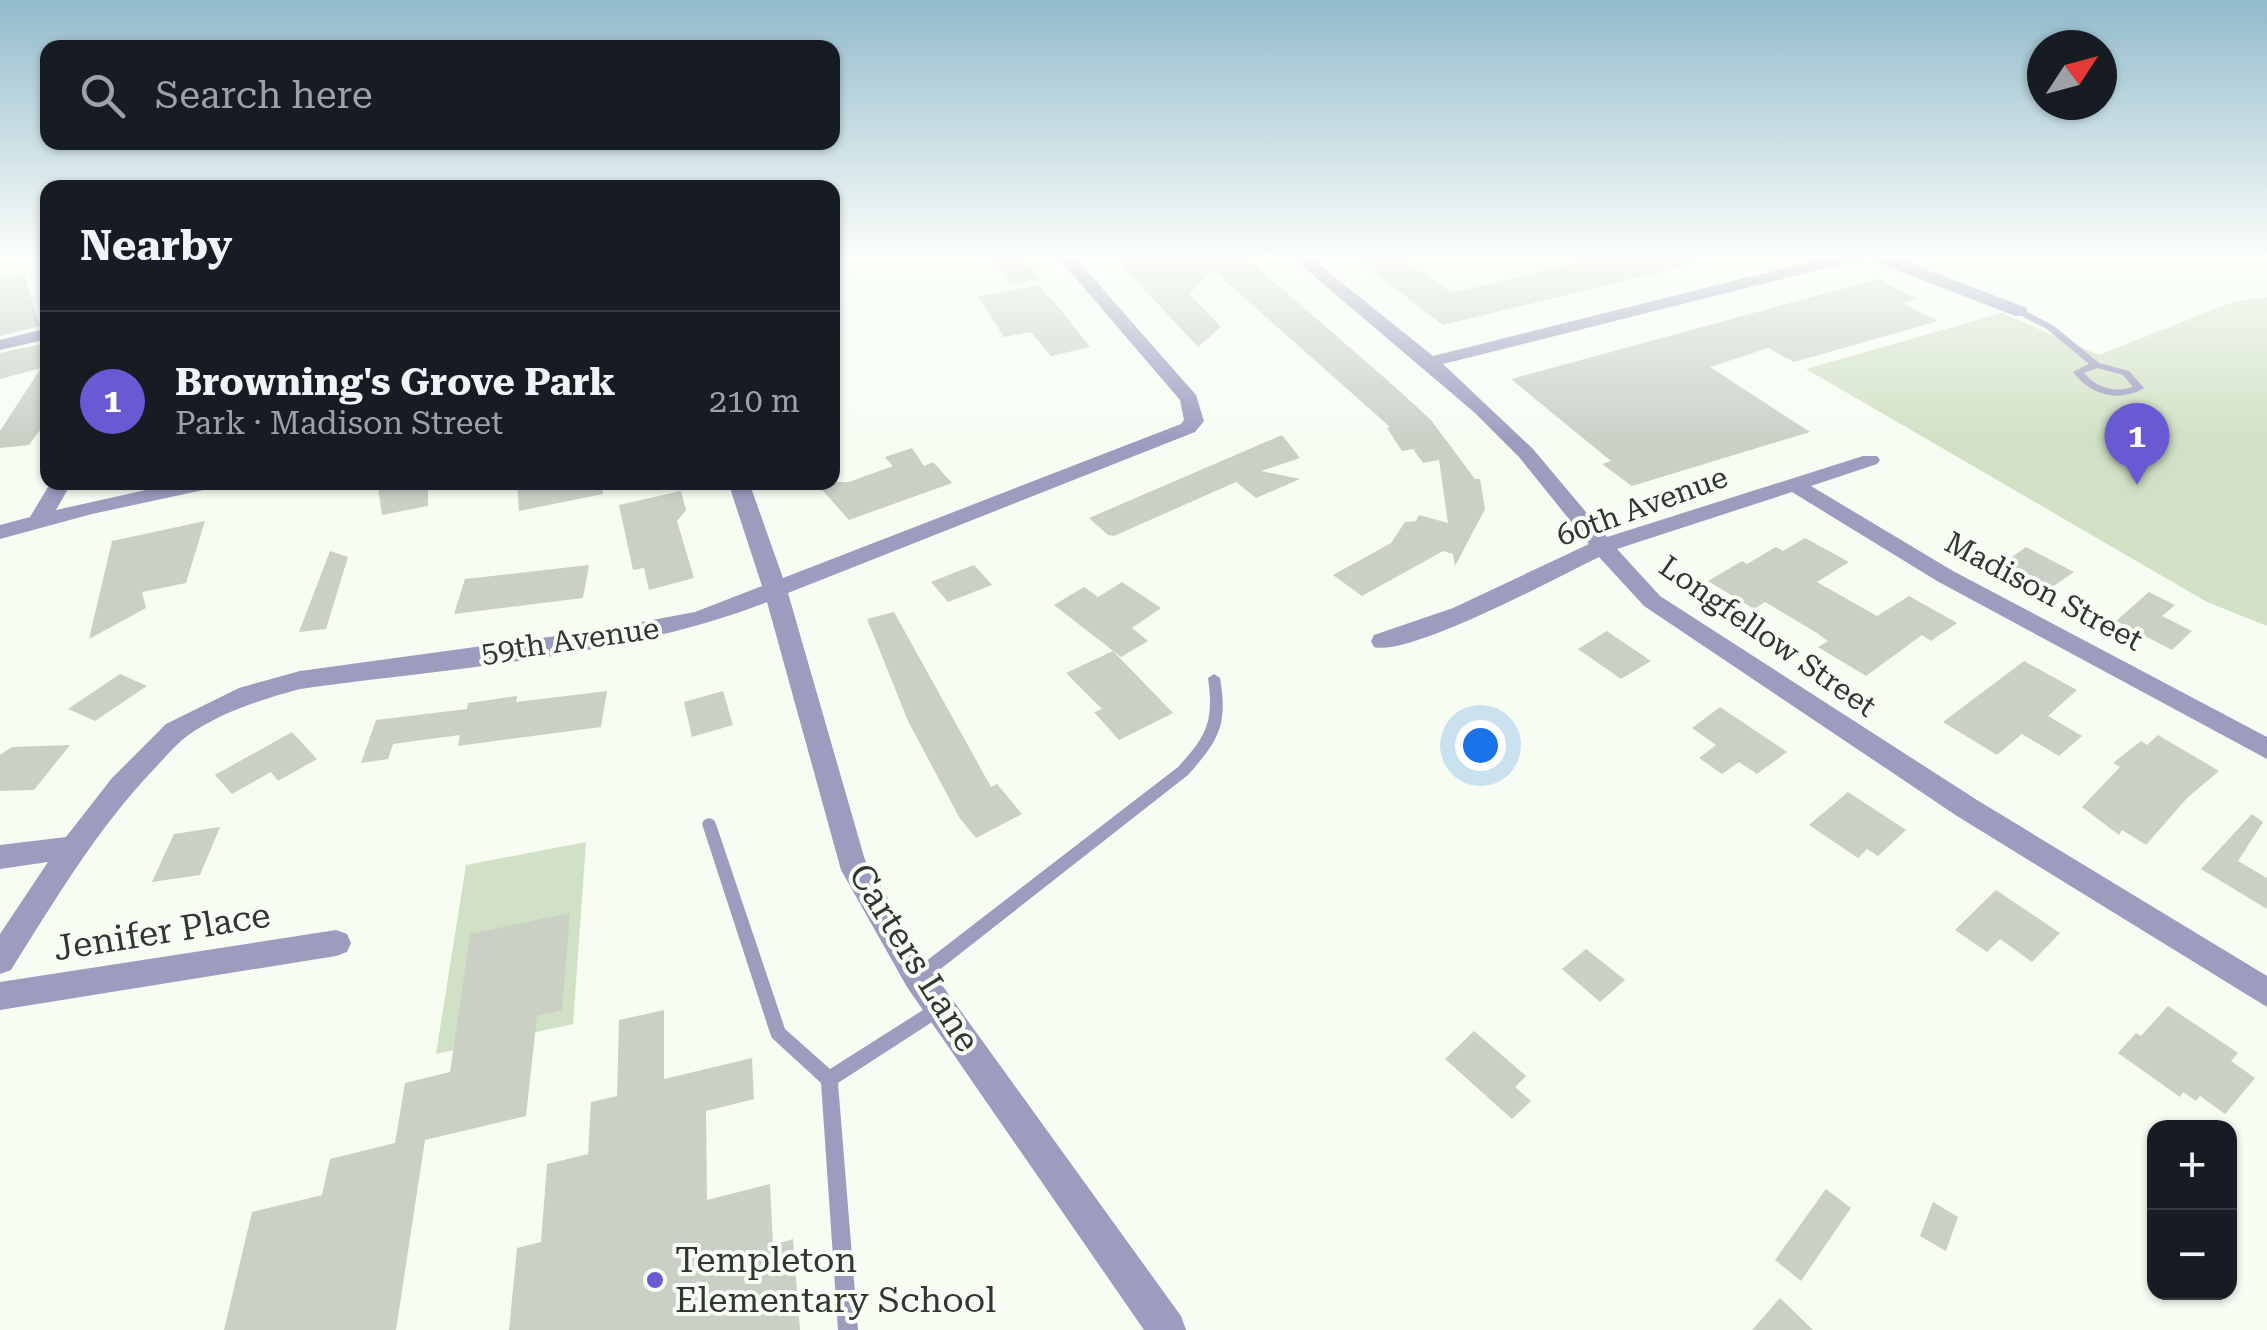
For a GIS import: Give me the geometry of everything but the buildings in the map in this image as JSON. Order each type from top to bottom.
[{"type":"street","name":"59th Avenue","points":[[74,847],[148,755],[175,731],[248,694],[300,680],[700,619],[1172,437],[1194,421],[1189,399],[1117,316]]},
{"type":"street","name":"Longfellow Street","points":[[1372,316],[1507,433],[1652,601],[1966,808],[2267,994]]},
{"type":"street","points":[[1428,362],[1612,316]]},
{"type":"street","points":[[0,345],[40,335]]},
{"type":"street","name":"60th Avenue","points":[[1384,641],[1461,614],[1602,546],[1870,460]]},
{"type":"street","name":"Madison Street","points":[[1795,484],[1946,576],[2267,749]]},
{"type":"street","points":[[40,521],[57,490]]},
{"type":"street","points":[[0,532],[180,490]]},
{"type":"street","name":"Carters Lane","points":[[741,490],[776,592],[850,862],[918,978],[1167,1330]]},
{"type":"street","points":[[0,857],[74,847]]},
{"type":"street","name":"Jenifer Place","points":[[0,960],[74,847]]},
{"type":"street","name":"Jenifer Place","points":[[0,996],[336,943]]},
{"type":"lane","points":[[2029,316],[2052,328],[2096,366],[2126,374],[2139,388],[2134,392],[2112,392],[2079,376],[2083,367],[2096,366]]},
{"type":"lane","points":[[918,978],[1183,771],[1204,748],[1218,724],[1214,678]]},
{"type":"lane","points":[[709,824],[778,1033],[829,1078],[848,1330]]},
{"type":"lane","points":[[829,1078],[940,1008]]},
{"type":"green space","points":[[1991,316],[2009,316],[2099,355],[2197,316],[2267,316],[2267,626],[2207,602],[1806,369]]},
{"type":"green space","points":[[586,842],[573,1024],[436,1054],[466,865]]},
{"type":"place","name":"Browning's Grove Park","points":[[2137,485]]},
{"type":"place","name":"Templeton Elementary School","points":[[655,1280]]}]
